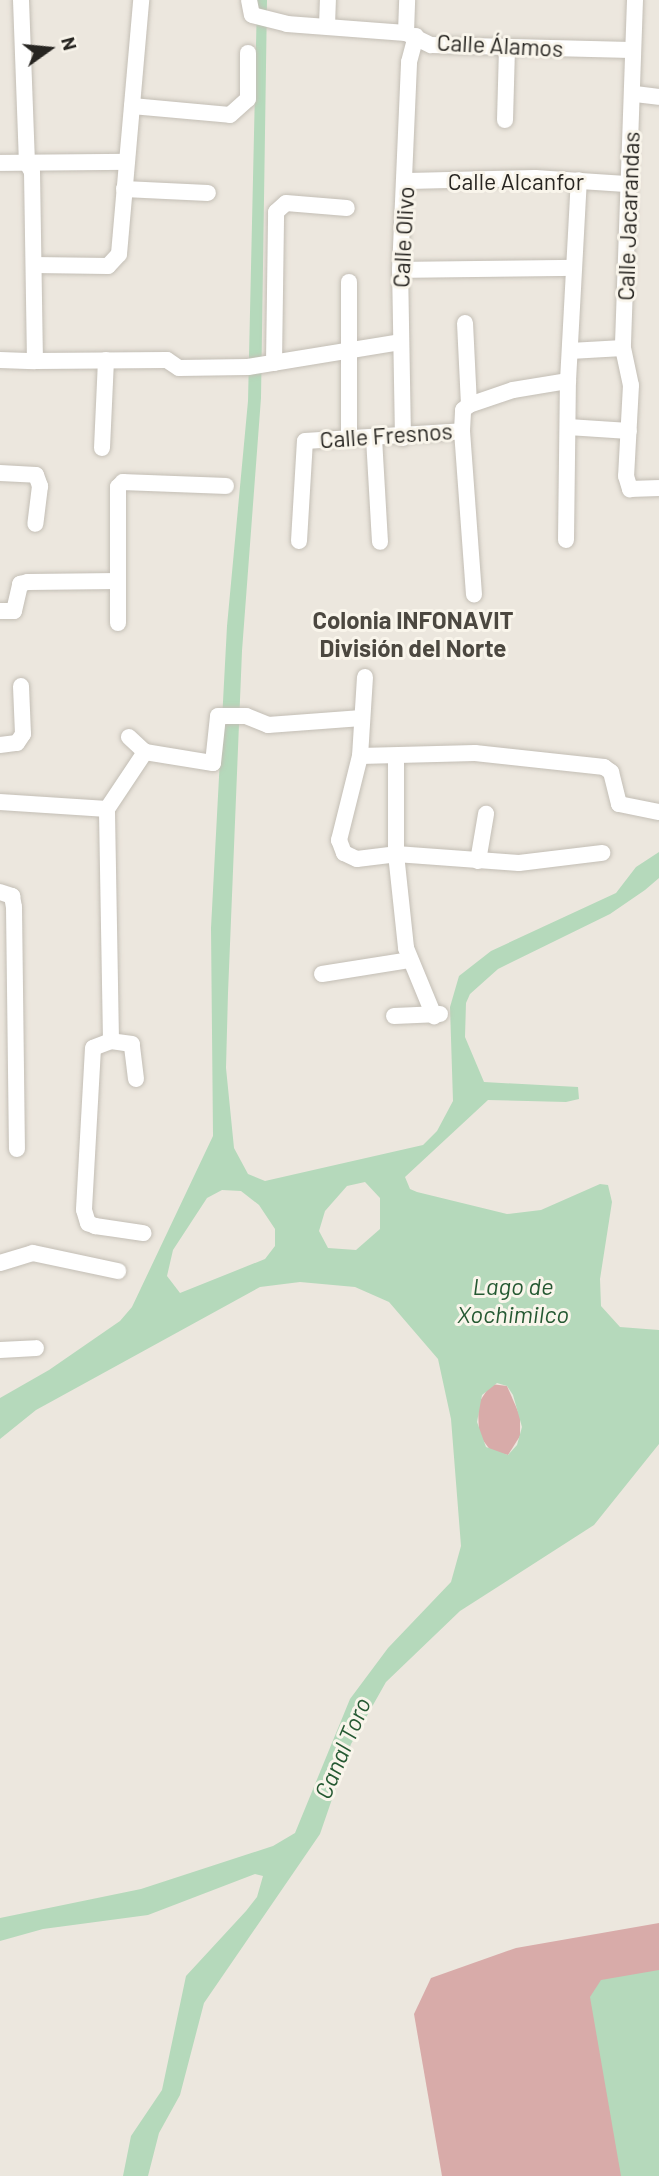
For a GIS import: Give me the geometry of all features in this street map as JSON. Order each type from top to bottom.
[{"type":"street","points":[[21,0],[27,163],[32,172],[35,361]]},
{"type":"street","points":[[34,265],[114,263],[124,189],[141,0]]},
{"type":"street","points":[[327,26],[328,0]]},
{"type":"street","name":"Calle Olivo","points":[[403,438],[400,270],[407,181],[411,34],[407,0]]},
{"type":"street","name":"Calle Jacarandas","points":[[635,0],[631,50],[635,94],[626,184],[622,348],[631,385],[627,485],[630,488],[659,488]]},
{"type":"street","name":"Calle Álamos","points":[[250,7],[288,24],[411,34],[431,45],[631,50]]},
{"type":"street","points":[[505,120],[507,47]]},
{"type":"street","points":[[132,106],[230,115],[248,99],[248,53]]},
{"type":"street","points":[[635,94],[659,97]]},
{"type":"street","points":[[0,163],[126,162]]},
{"type":"street","points":[[566,540],[568,381],[579,180]]},
{"type":"street","name":"Calle Alcanfor","points":[[407,181],[579,180],[626,184]]},
{"type":"street","points":[[124,189],[208,193]]},
{"type":"street","points":[[271,363],[276,212],[286,203],[347,208]]},
{"type":"street","points":[[400,270],[573,268]]},
{"type":"street","points":[[349,282],[349,438]]},
{"type":"street","points":[[465,323],[469,405]]},
{"type":"street","points":[[0,360],[167,360],[179,368],[248,367],[350,348],[400,342]]},
{"type":"street","points":[[570,351],[622,348]]},
{"type":"street","points":[[102,448],[106,360]]},
{"type":"street","name":"Calle Fresnos","points":[[299,541],[305,442],[349,438],[403,438],[462,431],[463,410],[469,405],[504,392],[568,381]]},
{"type":"street","points":[[569,427],[629,431]]},
{"type":"street","points":[[462,431],[474,595]]},
{"type":"street","points":[[374,438],[380,542]]},
{"type":"street","points":[[0,473],[36,475],[40,486],[35,524]]},
{"type":"street","points":[[118,622],[118,487],[123,482],[226,486]]},
{"type":"street","points":[[0,611],[14,611],[20,584],[118,581]]},
{"type":"street","points":[[365,677],[360,756],[340,840],[344,853],[357,859],[396,854],[519,863],[602,853]]},
{"type":"street","points":[[0,745],[17,743],[23,734],[21,686]]},
{"type":"street","points":[[129,737],[145,751],[213,763],[218,716],[246,716],[268,725],[362,718]]},
{"type":"street","points":[[111,1041],[107,809],[145,751]]},
{"type":"street","points":[[360,756],[475,753],[604,767],[611,772],[619,804],[659,812]]},
{"type":"street","points":[[394,1016],[438,1015],[409,960],[396,854],[396,756]]},
{"type":"street","points":[[0,802],[107,809]]},
{"type":"street","points":[[478,861],[486,814]]},
{"type":"street","points":[[6,894],[17,1149]]},
{"type":"street","points":[[322,974],[409,960]]},
{"type":"street","points":[[136,1079],[135,1047],[111,1041],[93,1048],[84,1210],[88,1223],[95,1226],[143,1233]]},
{"type":"street","points":[[0,1263],[33,1253],[118,1271]]},
{"type":"street","points":[[0,1350],[36,1348]]},
{"type":"shaded area","points":[[491,1384],[507,1386],[520,1416],[520,1436],[508,1455],[491,1451],[479,1435],[478,1404]]},
{"type":"shaded area","points":[[659,1923],[659,2176],[442,2176],[414,2014],[431,1978],[516,1948]]},
{"type":"water","name":"Lago de Xochimilco","points":[[257,0],[267,0],[261,398],[242,651],[228,993],[226,1068],[234,1148],[248,1174],[265,1181],[423,1145],[437,1131],[453,1101],[450,1007],[459,976],[491,951],[616,893],[636,867],[659,852],[659,878],[645,890],[610,914],[498,969],[470,994],[466,1003],[465,1037],[484,1082],[578,1087],[579,1099],[566,1102],[488,1100],[405,1177],[410,1189],[417,1192],[507,1214],[541,1210],[600,1184],[608,1185],[612,1202],[600,1279],[601,1306],[620,1327],[659,1330],[659,1444],[594,1525],[460,1611],[386,1682],[351,1744],[320,1834],[204,2003],[180,2095],[159,2133],[148,2176],[123,2176],[131,2136],[162,2090],[186,1976],[257,1897],[263,1876],[255,1874],[148,1915],[43,1929],[0,1941],[0,1918],[141,1889],[273,1846],[295,1833],[350,1699],[388,1648],[451,1582],[461,1546],[451,1419],[438,1359],[389,1302],[355,1287],[300,1282],[260,1287],[36,1410],[0,1439],[0,1398],[49,1370],[120,1321],[132,1307],[213,1136],[211,928],[227,626],[248,401]],"holes":[[[365,1182],[380,1198],[380,1229],[356,1250],[328,1248],[319,1231],[325,1211],[347,1186]],[[222,1190],[241,1191],[259,1205],[275,1229],[275,1246],[265,1259],[180,1293],[167,1276],[173,1250],[207,1198]],[[497,1383],[507,1386],[513,1395],[522,1427],[517,1445],[508,1455],[486,1447],[477,1422],[482,1395]]]},
{"type":"water","points":[[659,1970],[659,2176],[621,2176],[590,1997],[601,1980]]},
{"type":"district","name":"Colonia INFONAVIT División del Norte","points":[[413,634]]},
{"type":"water label","name":"Canal Toro","points":[[342,1748]]}]
